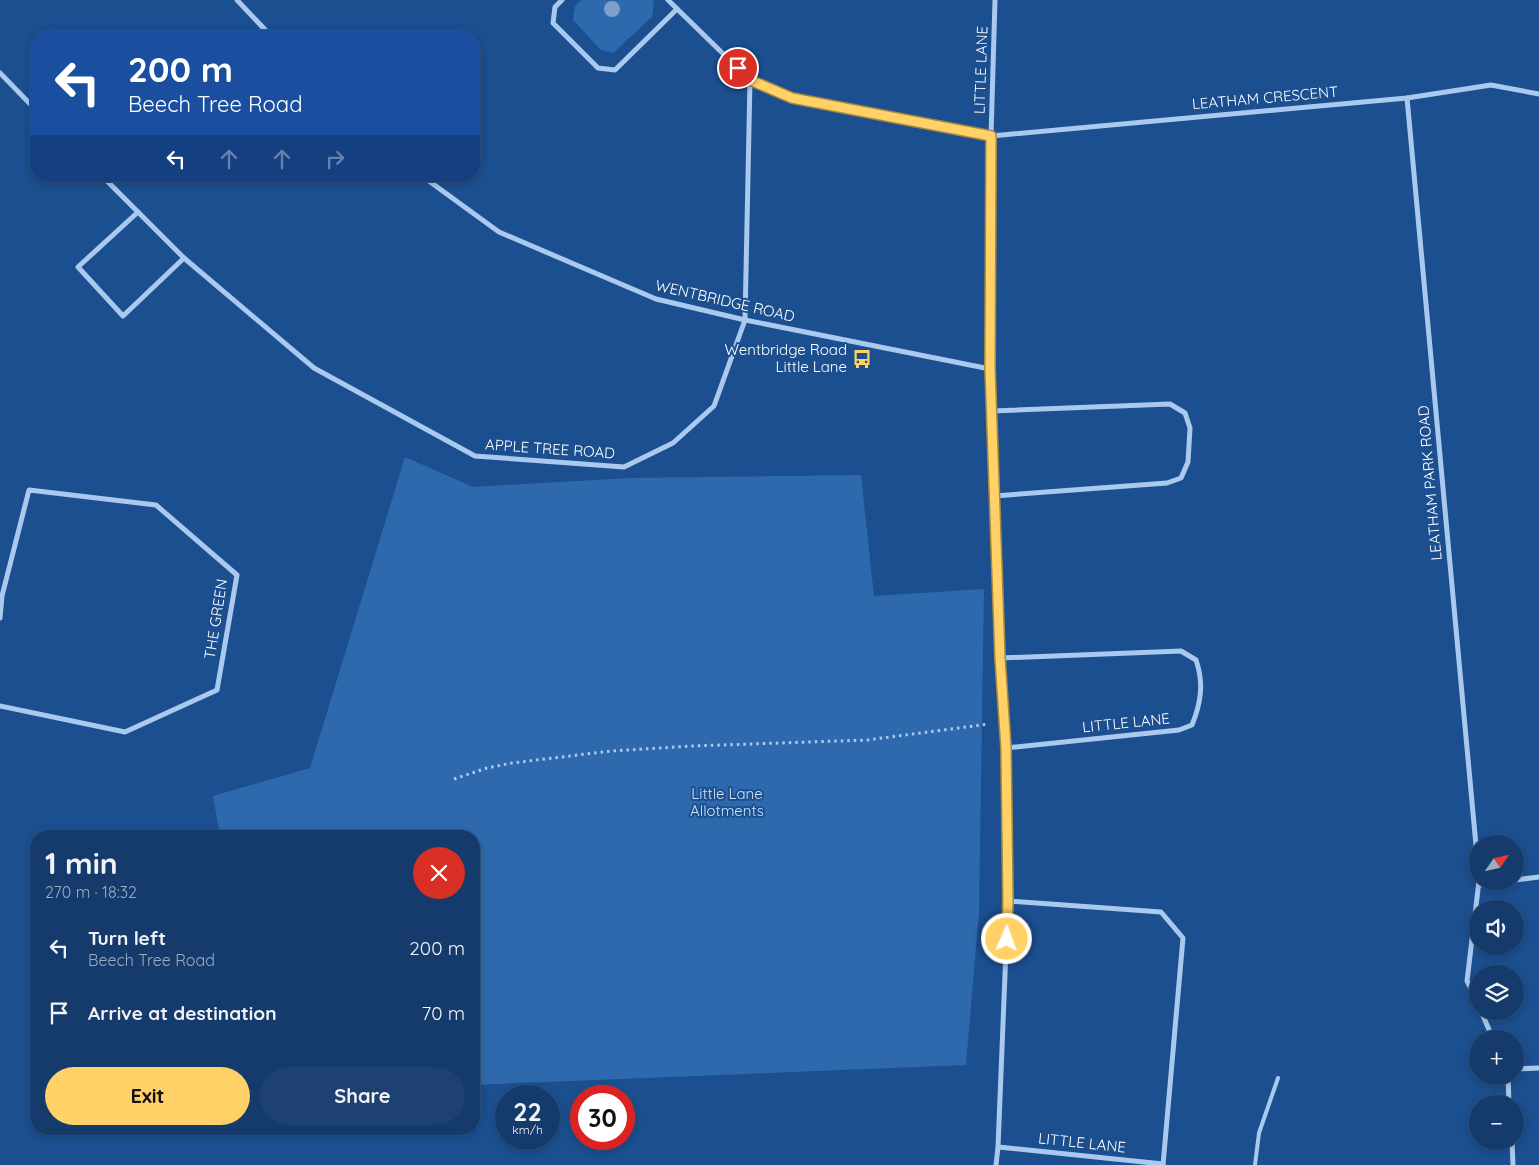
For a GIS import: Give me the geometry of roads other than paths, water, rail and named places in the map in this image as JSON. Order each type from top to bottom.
[{"type":"street","points":[[237,0],[265,30]]},
{"type":"street","points":[[562,0],[555,7],[553,23],[598,68],[615,70],[677,9]]},
{"type":"street","points":[[668,0],[750,80]]},
{"type":"street","name":"LITTLE LANE","points":[[995,0],[991,136],[990,368],[1000,658],[1006,748],[1008,901],[996,1165]]},
{"type":"street","points":[[0,73],[30,104]]},
{"type":"street","name":"LEATHAM CRESCENT","points":[[750,80],[792,98],[991,136],[1407,98],[1491,85],[1539,94]]},
{"type":"street","name":"APPLE TREE ROAD","points":[[108,182],[184,258],[314,368],[475,456],[624,466],[673,443],[714,406],[745,320],[750,80]]},
{"type":"street","name":"LEATHAM PARK ROAD","points":[[1407,98],[1475,835]]},
{"type":"street","name":"WENTBRIDGE ROAD","points":[[430,182],[499,232],[656,299],[745,320],[990,368]]},
{"type":"street","points":[[138,212],[78,267],[122,316],[184,258]]},
{"type":"street","points":[[992,411],[1170,404],[1185,413],[1190,428],[1188,462],[1181,478],[1167,483],[994,496]]},
{"type":"street","name":"THE GREEN","points":[[0,618],[1,596],[29,490],[156,505],[238,575],[217,690],[125,732],[0,706]]},
{"type":"street","name":"LITTLE LANE","points":[[1000,658],[1181,652],[1196,660],[1201,675],[1199,708],[1192,725],[1179,730],[1006,748]]},
{"type":"street","points":[[1524,879],[1539,877]]},
{"type":"street","points":[[1469,984],[1467,980],[1478,890]]},
{"type":"street","name":"LITTLE LANE","points":[[998,1148],[1163,1164],[1183,938],[1161,912],[1008,901]]},
{"type":"street","points":[[1524,1069],[1539,1068]]},
{"type":"street","points":[[1512,1150],[1513,1165]]},
{"type":"lane","points":[[1256,1165],[1259,1133],[1278,1078]]},
{"type":"place","name":"Wentbridge Road Little Lane","points":[[862,359]]},
{"type":"park label","name":"Little Lane Allotments","points":[[727,802]]}]
